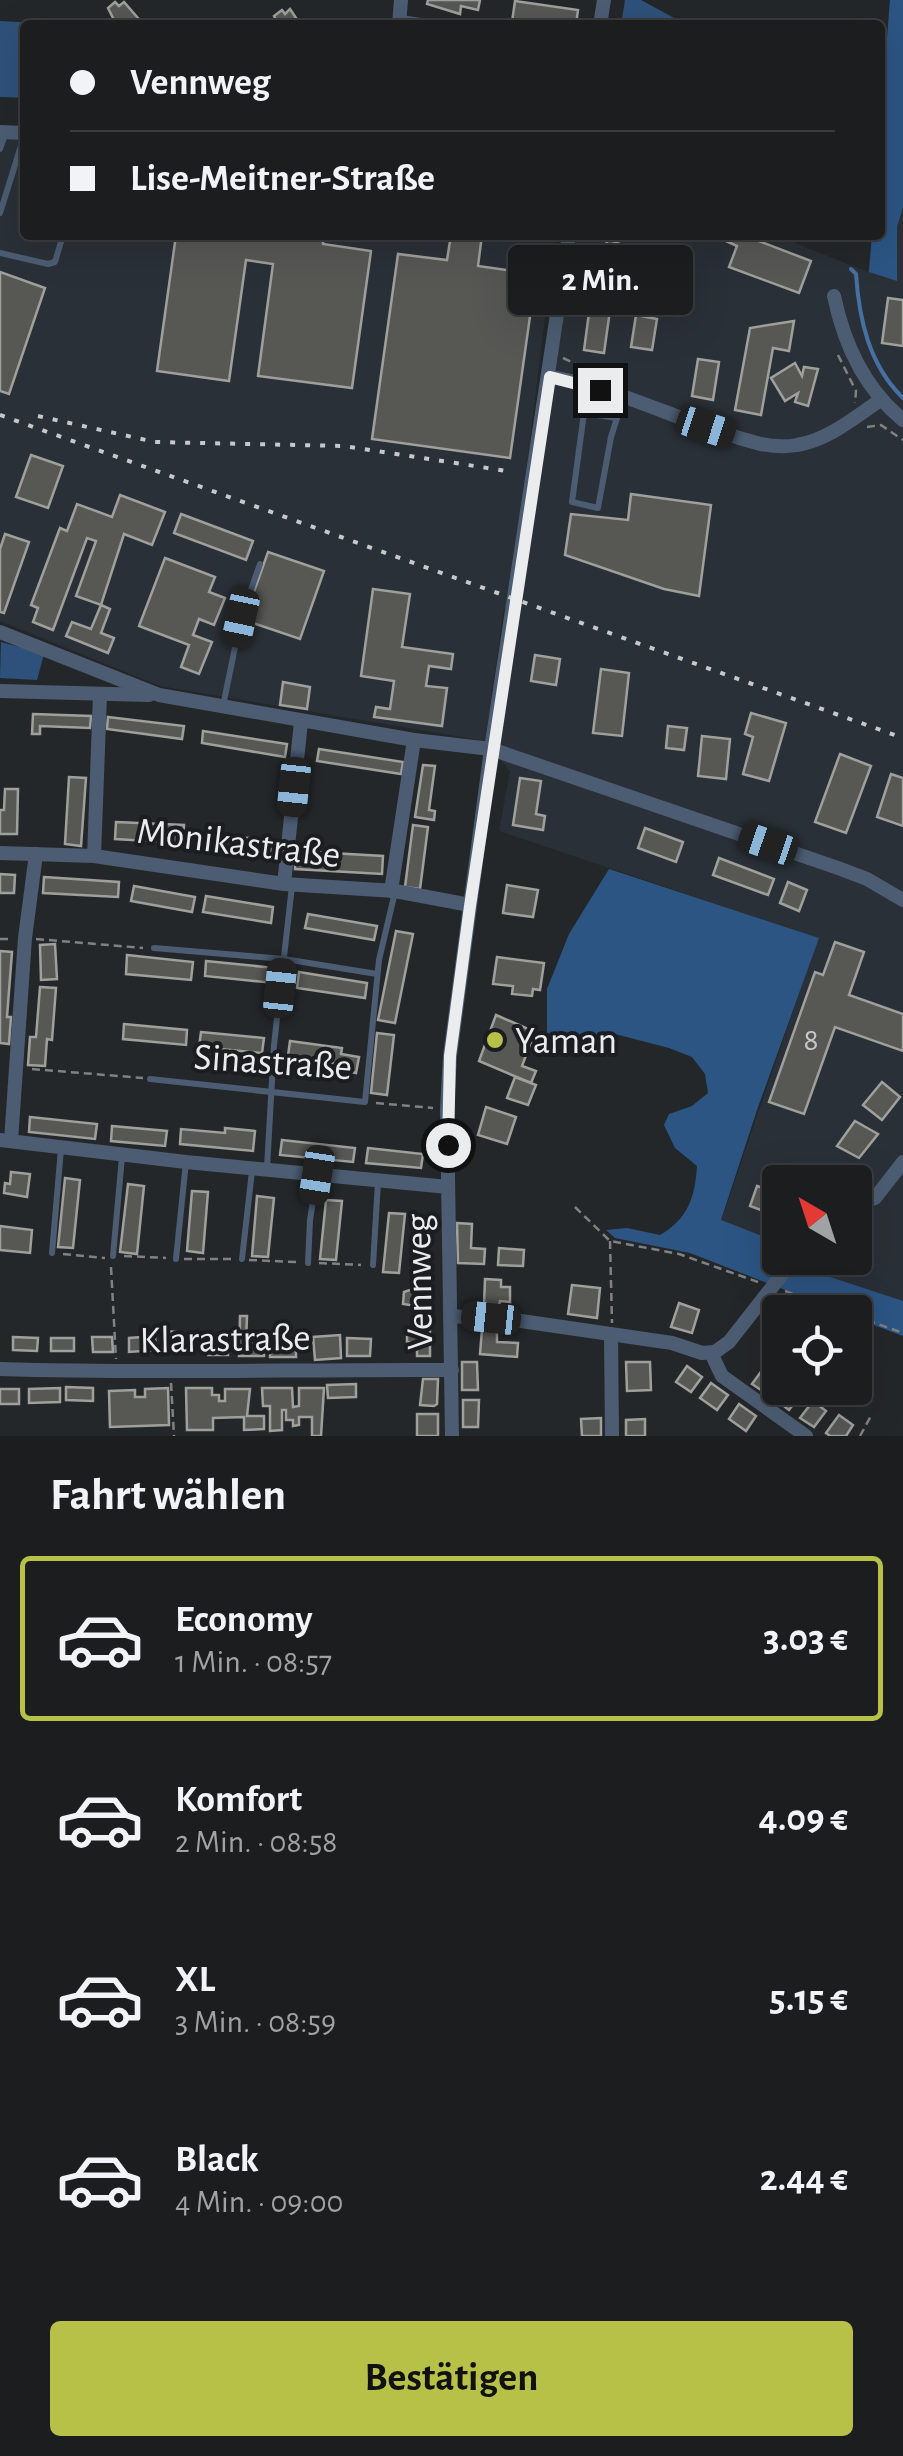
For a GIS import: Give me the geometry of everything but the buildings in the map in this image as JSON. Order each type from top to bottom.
[{"type":"street","name":"Vennweg","points":[[452,1436],[447,1110],[450,1056],[569,240]]},
{"type":"street","points":[[834,296],[854,357],[879,401],[903,420]]},
{"type":"street","points":[[550,377],[571,380],[748,441],[778,446],[812,442],[879,401]]},
{"type":"street","points":[[0,632],[159,695]]},
{"type":"street","points":[[0,691],[159,695],[302,722],[492,749],[838,868],[903,900]]},
{"type":"street","points":[[94,856],[100,695]]},
{"type":"street","points":[[288,884],[302,722]]},
{"type":"street","points":[[393,891],[414,740]]},
{"type":"street","name":"Monikastraße","points":[[0,852],[94,856],[288,884],[393,891],[470,906]]},
{"type":"street","points":[[36,854],[24,938],[6,1141],[448,1187]]},
{"type":"street","points":[[872,1199],[903,1162]]},
{"type":"street","points":[[451,1316],[521,1321],[712,1352],[728,1342],[782,1275]]},
{"type":"street","points":[[611,1335],[612,1436]]},
{"type":"street","points":[[712,1352],[722,1376],[806,1436]]},
{"type":"street","name":"Klarastraße","points":[[0,1370],[452,1370]]},
{"type":"lane","points":[[0,149],[3,132]]},
{"type":"lane","points":[[0,212],[20,149]]},
{"type":"lane","points":[[0,252],[48,264],[55,262],[62,240]]},
{"type":"lane","points":[[617,418],[584,413],[572,502],[598,508],[624,398]]},
{"type":"lane","points":[[222,707],[241,618],[260,564]]},
{"type":"lane","points":[[242,1259],[271,1092],[288,884]]},
{"type":"lane","name":"Sinastraße","points":[[150,1079],[364,1102],[377,974],[393,891]]},
{"type":"lane","points":[[154,948],[284,959],[377,974]]},
{"type":"lane","points":[[52,1253],[61,1148]]},
{"type":"lane","points":[[114,1256],[122,1155]]},
{"type":"lane","points":[[176,1259],[186,1162]]},
{"type":"lane","points":[[308,1262],[317,1175]]},
{"type":"lane","points":[[372,1265],[378,1181]]},
{"type":"path","points":[[835,346],[856,391],[848,412],[862,428],[889,428],[903,440]]},
{"type":"path","points":[[552,353],[599,375]]},
{"type":"path","points":[[0,939],[154,948]]},
{"type":"path","points":[[15,1068],[150,1079]]},
{"type":"path","points":[[364,1102],[447,1110]]},
{"type":"path","points":[[575,1208],[610,1241],[679,1254],[795,1295]]},
{"type":"path","points":[[610,1241],[611,1335]]},
{"type":"path","points":[[52,1253],[111,1259],[117,1373]]},
{"type":"path","points":[[114,1256],[372,1265]]},
{"type":"path","points":[[872,1322],[903,1334]]},
{"type":"path","points":[[170,1369],[174,1436]]},
{"type":"path","points":[[860,1436],[872,1414]]},
{"type":"shaded area","points":[[625,0],[641,0],[678,20],[622,20]]},
{"type":"shaded area","points":[[890,0],[903,0],[903,1303],[823,1275],[872,1275],[872,1165],[762,1165],[762,1236],[721,1221],[818,938],[499,831],[510,771],[491,749],[512,611],[504,608],[485,741],[160,686],[0,621],[0,133],[20,135],[20,240],[554,240],[514,572],[568,240],[788,240],[868,272],[871,240],[885,240],[885,64]]},
{"type":"shaded area","points":[[890,0],[903,0],[903,207],[897,227],[897,281],[869,272],[872,240],[885,240],[885,64]]},
{"type":"shaded area","points":[[0,21],[20,22],[20,98],[0,97]]},
{"type":"shaded area","points":[[1,642],[44,654],[37,680],[0,678]]},
{"type":"shaded area","points":[[609,869],[819,938],[721,1220],[762,1236],[762,1275],[824,1275],[903,1301],[903,1336],[872,1324],[872,1295],[798,1295],[690,1253],[615,1238],[606,1230],[627,1228],[660,1235],[683,1214],[692,1197],[697,1166],[675,1148],[664,1125],[669,1114],[692,1106],[708,1093],[705,1074],[692,1057],[669,1048],[615,1034],[570,1039],[547,1033],[547,989],[569,934]]},
{"type":"waterway","points":[[851,269],[856,274],[863,324],[874,356],[903,398]]},
{"type":"railway","points":[[0,415],[903,738]]},
{"type":"railway","points":[[38,416],[155,442],[344,446],[507,471]]},
{"type":"place","name":"Yaman","points":[[495,1040]]},
{"type":"route","points":[[448,1145],[450,1056],[512,611],[550,377],[600,390]]}]
